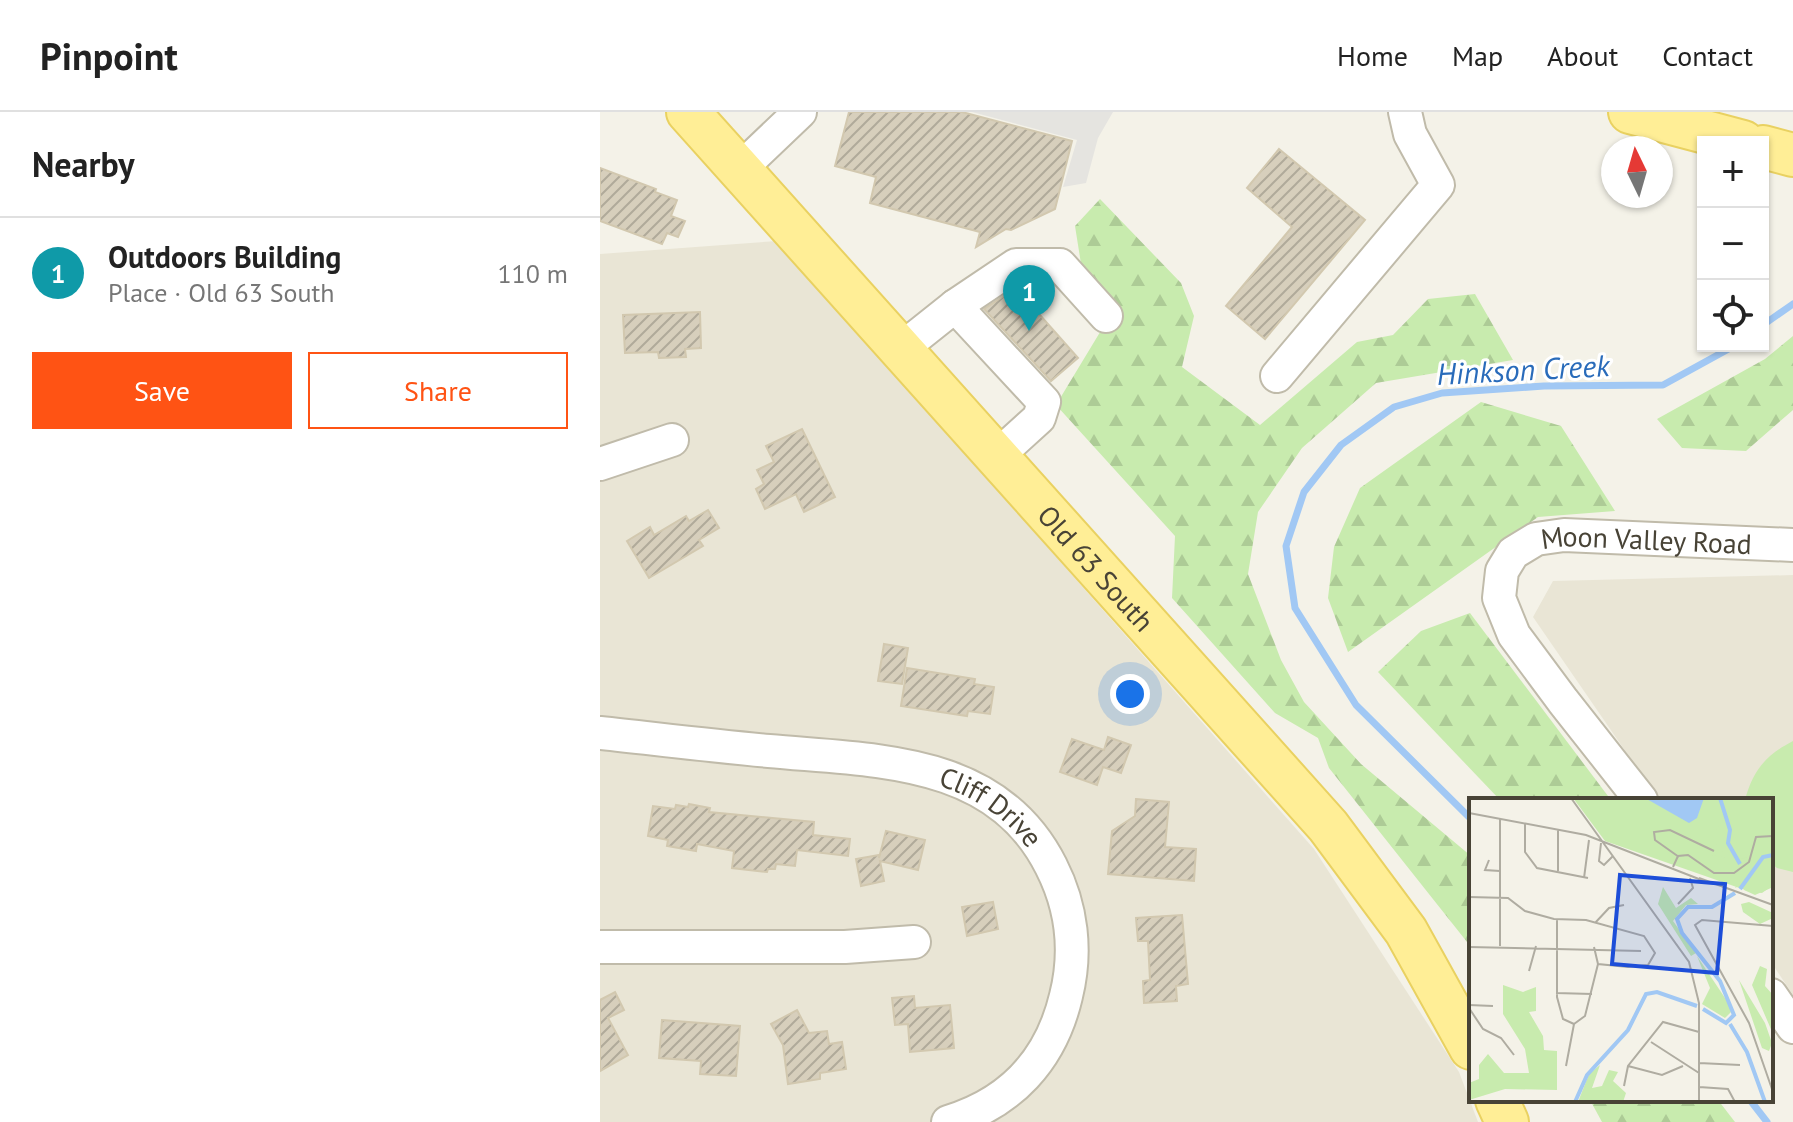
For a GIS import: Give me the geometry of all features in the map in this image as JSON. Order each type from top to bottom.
[{"type":"main road","name":"Old 63 South","points":[[688,112],[1328,826],[1406,931],[1469,1044]]},
{"type":"main road","points":[[1630,112],[1720,136]]},
{"type":"main road","points":[[1769,149],[1793,155]]},
{"type":"main road","points":[[1498,1102],[1507,1122]]},
{"type":"street","points":[[740,169],[770,123],[800,112]]},
{"type":"street","points":[[1277,376],[1438,185],[1410,134],[1405,112]]},
{"type":"street","points":[[901,349],[955,306],[1016,265],[1060,265],[1106,316]]},
{"type":"street","points":[[955,306],[1044,402],[1039,418],[997,456]]},
{"type":"street","points":[[600,464],[672,440]]},
{"type":"street","name":"Moon Valley Road","points":[[1639,798],[1514,635],[1499,598],[1502,571],[1513,553],[1536,539],[1564,535],[1793,545]]},
{"type":"street","name":"Cliff Drive","points":[[600,733],[849,758],[933,771],[991,797],[1026,827],[1056,875],[1067,907],[1072,954],[1066,998],[1052,1040],[1026,1077],[982,1108],[948,1122]]},
{"type":"street","points":[[600,947],[845,947],[914,942]]},
{"type":"street","points":[[1773,998],[1793,1027]]},
{"type":"shaded area","points":[[972,112],[1113,112],[1098,138],[1086,183],[1063,187],[1077,140]]},
{"type":"shaded area","points":[[777,241],[1314,849],[1459,1072],[1478,1122],[600,1122],[600,254]]},
{"type":"shaded area","points":[[1793,575],[1793,995],[1773,965],[1773,798],[1658,798],[1533,617],[1553,581]]},
{"type":"green space","points":[[1100,199],[1181,283],[1194,316],[1182,367],[1260,425],[1357,342],[1393,335],[1428,299],[1475,294],[1513,360],[1376,383],[1302,448],[1258,512],[1248,574],[1281,660],[1304,702],[1361,764],[1469,854],[1469,944],[1329,768],[1318,738],[1275,713],[1172,598],[1175,536],[1056,405],[1114,309],[1082,270],[1075,226]]},
{"type":"green space","points":[[1793,336],[1793,410],[1746,451],[1682,448],[1657,419],[1765,359]]},
{"type":"green space","points":[[1481,402],[1561,426],[1615,511],[1538,517],[1348,652],[1328,598],[1334,547],[1360,488]]},
{"type":"green space","points":[[1470,613],[1609,798],[1498,798],[1378,672],[1421,631]]},
{"type":"green space","points":[[1793,741],[1793,872],[1773,865],[1773,798],[1746,798],[1762,764]]},
{"type":"green space","points":[[1591,1102],[1720,1102],[1735,1122],[1602,1122]]},
{"type":"building","points":[[849,112],[962,112],[1072,141],[1055,209],[1011,230],[1006,229],[976,247],[980,232],[870,203],[876,177],[835,166]]},
{"type":"building","points":[[1279,149],[1365,220],[1265,339],[1226,306],[1292,227],[1247,188]]},
{"type":"building","points":[[600,168],[677,200],[671,216],[685,221],[678,237],[667,233],[662,244],[600,221]]},
{"type":"building","points":[[1016,288],[1078,358],[1051,381],[984,309]]},
{"type":"building","points":[[700,312],[701,348],[685,349],[686,357],[659,358],[658,352],[625,353],[623,315]]},
{"type":"building","points":[[802,429],[835,497],[804,512],[796,494],[765,509],[756,489],[764,484],[757,470],[774,462],[766,446]]},
{"type":"building","points":[[708,510],[719,528],[699,540],[703,546],[649,578],[627,541],[650,527],[654,535],[686,516],[689,521]]},
{"type":"building","points":[[884,644],[908,648],[902,684],[878,681]]},
{"type":"building","points":[[907,668],[975,679],[974,684],[994,687],[990,714],[968,711],[967,716],[901,706]]},
{"type":"building","points":[[1108,737],[1131,745],[1121,773],[1103,767],[1097,785],[1060,772],[1072,739],[1104,750]]},
{"type":"building","points":[[1136,799],[1169,802],[1165,847],[1196,849],[1194,881],[1108,874],[1112,831],[1135,816]]},
{"type":"building","points":[[689,804],[710,808],[709,812],[814,822],[813,835],[850,839],[848,856],[797,850],[795,866],[776,864],[775,869],[768,869],[767,872],[732,868],[734,851],[697,844],[696,851],[667,846],[668,840],[648,836],[653,806],[675,809],[676,805],[688,807]]},
{"type":"building","points":[[886,831],[925,840],[918,870],[880,861],[884,881],[861,886],[856,859],[879,855],[879,858]]},
{"type":"building","points":[[993,902],[998,929],[967,936],[962,907]]},
{"type":"building","points":[[1182,915],[1188,984],[1176,986],[1177,1001],[1144,1003],[1143,981],[1150,980],[1148,941],[1138,941],[1136,918]]},
{"type":"building","points":[[615,992],[624,1010],[608,1018],[628,1055],[600,1071],[600,1000]]},
{"type":"building","points":[[914,996],[915,1008],[950,1005],[954,1048],[910,1052],[908,1024],[895,1025],[892,998]]},
{"type":"building","points":[[797,1010],[809,1033],[827,1031],[829,1044],[842,1042],[846,1069],[820,1073],[820,1079],[788,1084],[783,1045],[771,1024]]},
{"type":"building","points":[[662,1020],[740,1026],[736,1076],[700,1074],[701,1061],[659,1058]]},
{"type":"waterway","name":"Hinkson Creek","points":[[1769,321],[1793,304]]},
{"type":"waterway","name":"Hinkson Creek","points":[[1469,817],[1356,705],[1295,608],[1286,546],[1304,492],[1341,445],[1394,407],[1442,393],[1544,386],[1663,385],[1723,352]]},
{"type":"waterway","name":"Hinkson Creek","points":[[1752,1102],[1767,1122]]},
{"type":"place","name":"Outdoors Building","points":[[1029,331]]}]
